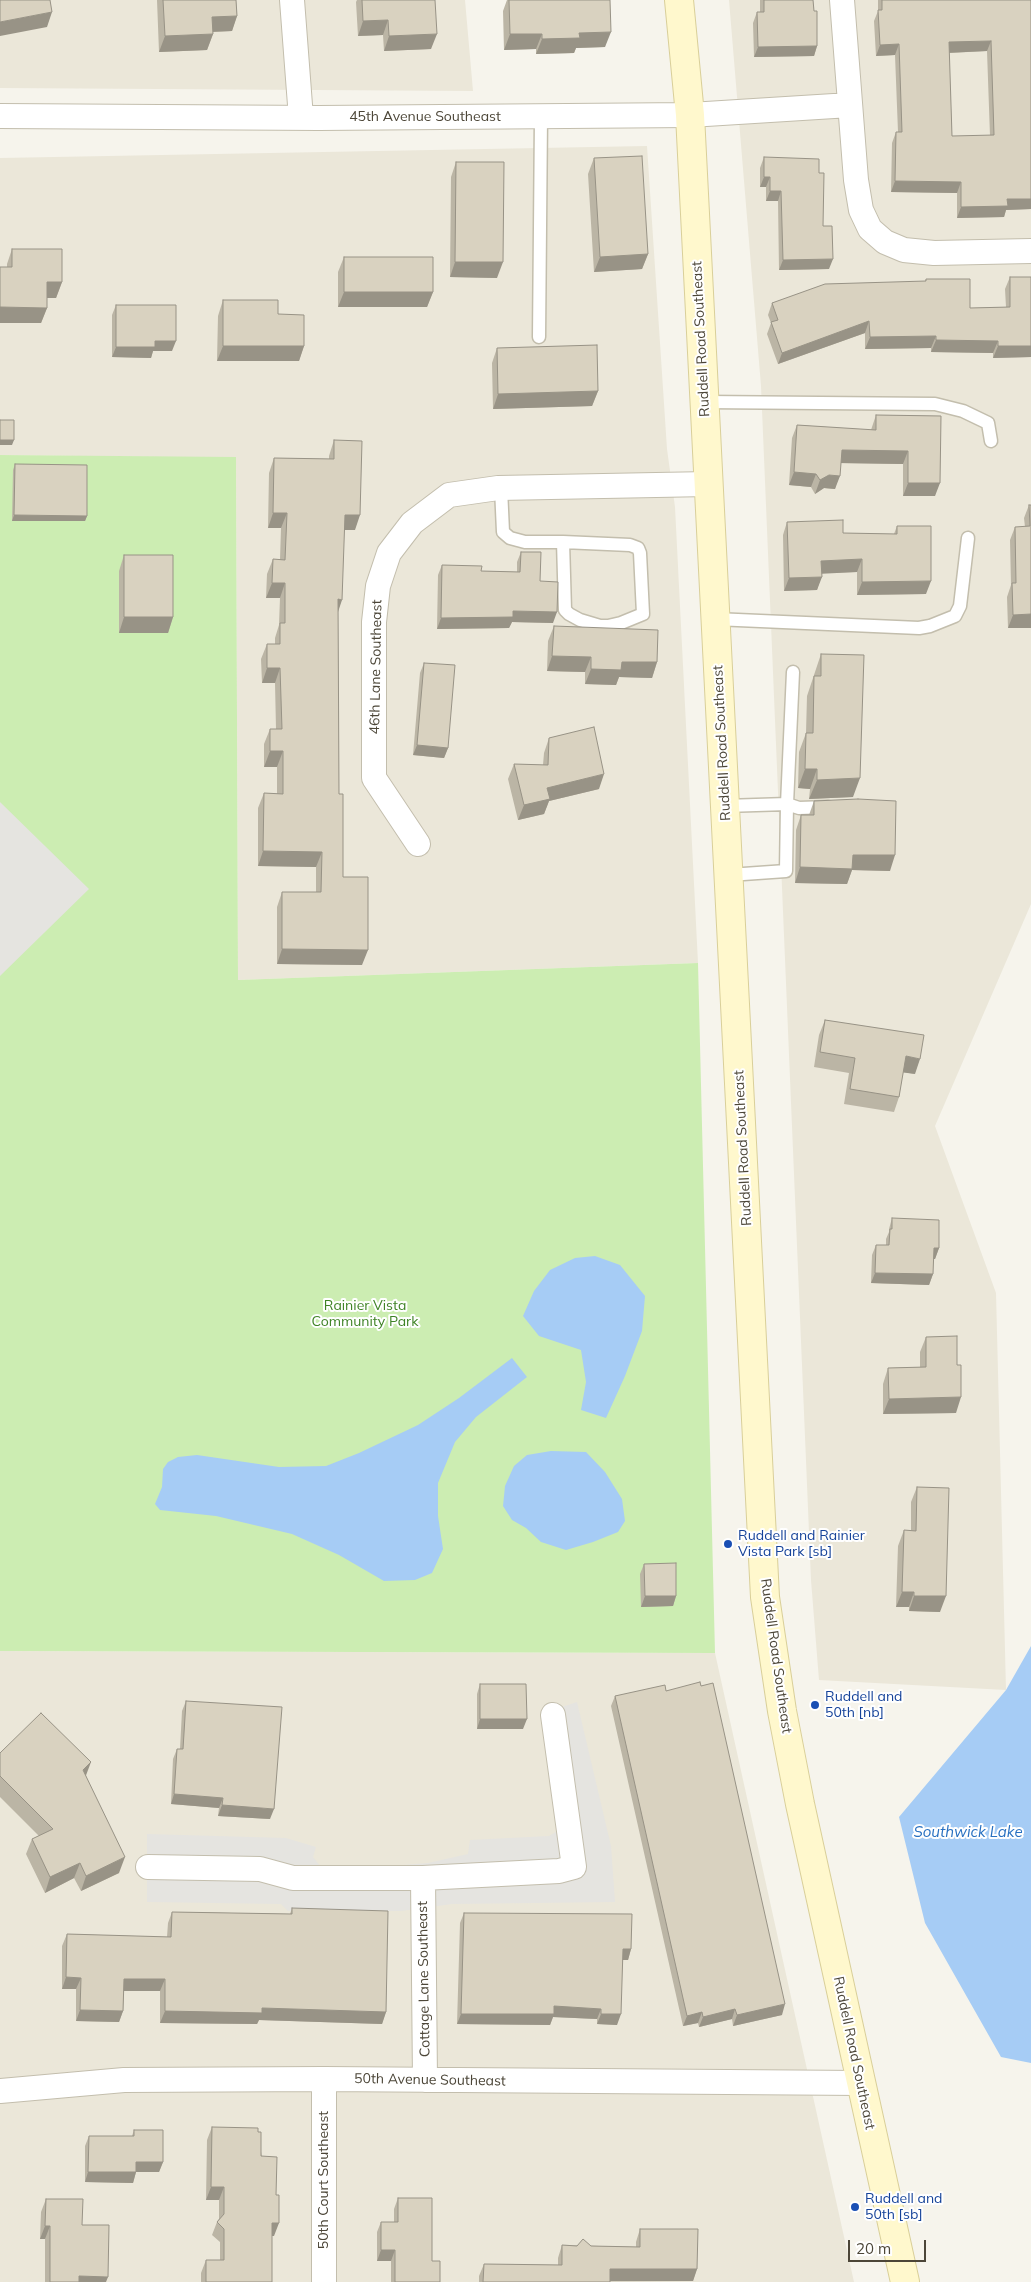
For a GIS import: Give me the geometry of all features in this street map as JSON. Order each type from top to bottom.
[{"type":"main road","name":"Ruddell Road Southeast","points":[[679,0],[690,115],[766,1597],[782,1711],[800,1804],[905,2282]]},
{"type":"street","points":[[292,0],[301,118]]},
{"type":"street","points":[[842,0],[860,210],[870,229],[884,242],[904,250],[934,253],[1031,251]]},
{"type":"street","name":"45th Avenue Southeast","points":[[0,116],[541,117],[690,115],[850,105]]},
{"type":"street","name":"46th Lane Southeast","points":[[418,844],[374,778],[374,622],[378,586],[389,553],[412,523],[449,495],[501,488],[709,484]]},
{"type":"street","points":[[148,1866],[260,1869],[293,1878],[423,1878],[559,1871],[574,1866],[553,1715]]},
{"type":"street","name":"Cottage Lane Southeast","points":[[423,1878],[425,2080]]},
{"type":"street","name":"50th Avenue Southeast","points":[[0,2091],[124,2080],[324,2079],[861,2083]]},
{"type":"street","name":"50th Court Southeast","points":[[324,2079],[324,2282]]},
{"type":"lane","points":[[539,337],[541,117]]},
{"type":"lane","points":[[705,402],[936,404],[963,412],[988,423],[991,441]]},
{"type":"lane","points":[[501,488],[503,532],[510,538],[526,542],[563,542],[630,544],[638,548],[640,553],[643,614],[608,626],[600,626],[580,620],[569,614],[565,610],[563,542]]},
{"type":"lane","points":[[715,618],[903,627],[930,626],[955,616],[960,606],[968,538]]},
{"type":"lane","points":[[729,875],[786,871],[786,804],[793,672]]},
{"type":"lane","points":[[725,806],[786,804],[799,808],[837,806]]},
{"type":"shaded area","points":[[0,0],[465,0],[473,91],[0,88]]},
{"type":"shaded area","points":[[729,0],[1031,0],[1031,904],[935,1126],[996,1293],[1006,1690],[819,1680],[811,1580],[761,386]]},
{"type":"shaded area","points":[[647,146],[667,449],[675,507],[698,963],[238,980],[236,458],[0,455],[0,158]]},
{"type":"shaded area","points":[[0,802],[89,889],[0,976]]},
{"type":"shaded area","points":[[0,1651],[715,1653],[854,2282],[0,2282]]},
{"type":"shaded area","points":[[577,1702],[611,1846],[615,1902],[452,1904],[401,1911],[288,1911],[281,1904],[147,1902],[147,1834],[286,1838],[316,1847],[313,1857],[320,1866],[379,1867],[428,1863],[468,1854],[470,1840],[549,1836],[563,1828],[541,1714]]},
{"type":"green space","name":"Rainier Vista Community Park","points":[[0,455],[236,457],[238,980],[698,963],[715,1653],[0,1651]]},
{"type":"water","points":[[595,1256],[620,1265],[645,1296],[642,1331],[606,1418],[581,1410],[586,1382],[581,1350],[539,1336],[523,1316],[534,1291],[550,1270],[575,1258]]},
{"type":"water","points":[[512,1358],[527,1377],[476,1417],[455,1442],[438,1483],[438,1516],[443,1549],[432,1573],[415,1580],[384,1581],[339,1555],[292,1534],[216,1516],[160,1510],[155,1504],[162,1487],[163,1469],[168,1462],[178,1457],[197,1455],[279,1467],[326,1466],[359,1453],[418,1425],[459,1398]]},
{"type":"water","points":[[551,1451],[586,1452],[605,1472],[622,1499],[625,1521],[618,1532],[566,1550],[541,1542],[526,1528],[512,1520],[503,1506],[505,1486],[514,1466],[527,1455]]},
{"type":"water","name":"Southwick Lake","points":[[1031,1646],[1031,2063],[1001,2057],[925,1923],[899,1817],[1006,1690]]},
{"type":"building","points":[[0,0],[50,0],[52,12],[0,22]]},
{"type":"building","points":[[163,0],[236,0],[237,16],[212,17],[213,34],[165,36]]},
{"type":"building","points":[[362,0],[435,0],[437,34],[389,36],[388,20],[363,21]]},
{"type":"building","points":[[509,0],[610,0],[611,32],[579,33],[580,38],[542,39],[542,34],[510,34]]},
{"type":"building","points":[[764,0],[813,0],[814,11],[817,11],[817,46],[758,47],[757,12],[764,12]]},
{"type":"building","points":[[882,0],[1031,0],[1031,199],[1007,199],[1008,206],[961,207],[961,182],[895,181],[896,132],[902,132],[899,44],[880,45],[878,10],[882,10]],"holes":[[[991,41],[994,135],[952,136],[949,42]]]},
{"type":"building","points":[[642,156],[648,254],[600,257],[594,158]]},
{"type":"building","points":[[764,157],[819,159],[819,173],[824,173],[823,226],[832,226],[833,259],[783,260],[781,191],[770,191],[770,177],[764,177]]},
{"type":"building","points":[[456,162],[504,162],[503,262],[455,262]]},
{"type":"building","points":[[12,249],[62,249],[62,282],[47,282],[47,308],[0,307],[0,267],[12,267]]},
{"type":"building","points":[[344,257],[433,257],[433,292],[344,292]]},
{"type":"building","points":[[1010,277],[1031,277],[1031,346],[998,346],[998,341],[936,340],[936,336],[870,337],[869,321],[782,353],[771,322],[778,320],[772,303],[825,284],[926,281],[926,279],[970,279],[970,308],[1010,307]]},
{"type":"building","points":[[223,300],[278,300],[278,314],[304,315],[304,346],[223,346]]},
{"type":"building","points":[[116,305],[176,305],[176,341],[155,341],[155,347],[116,347]]},
{"type":"building","points":[[597,345],[598,391],[498,394],[497,348]]},
{"type":"building","points":[[876,415],[941,416],[940,483],[908,483],[908,451],[842,450],[840,476],[829,475],[820,480],[816,474],[794,472],[797,425],[876,430]]},
{"type":"building","points":[[0,420],[14,420],[14,440],[0,440]]},
{"type":"building","points":[[334,440],[362,441],[360,515],[345,515],[342,600],[338,599],[339,794],[343,794],[343,877],[368,877],[368,950],[282,949],[282,892],[321,892],[322,852],[263,851],[264,793],[283,794],[283,751],[270,751],[270,729],[282,729],[280,668],[267,668],[267,644],[280,644],[280,623],[285,623],[285,583],[272,583],[273,559],[285,560],[287,513],[273,513],[274,458],[334,459]]},
{"type":"building","points":[[15,464],[87,465],[87,516],[14,515]]},
{"type":"building","points":[[1029,505],[1031,505],[1031,614],[1013,615],[1012,583],[1016,583],[1015,527],[1030,526]]},
{"type":"building","points":[[843,520],[843,533],[897,534],[897,526],[931,526],[931,581],[862,582],[862,559],[821,561],[822,577],[789,578],[787,522]]},
{"type":"building","points":[[521,552],[541,552],[540,581],[558,582],[557,612],[513,611],[513,617],[441,618],[442,565],[482,566],[481,571],[520,572]]},
{"type":"building","points":[[124,555],[173,555],[173,617],[124,617]]},
{"type":"building","points":[[554,626],[658,630],[657,662],[622,662],[621,670],[591,669],[591,657],[552,656]]},
{"type":"building","points":[[821,654],[864,655],[860,778],[817,780],[817,769],[805,769],[806,733],[813,733],[814,676],[821,676]]},
{"type":"building","points":[[424,663],[455,665],[448,748],[417,745]]},
{"type":"building","points":[[594,727],[604,774],[547,788],[550,799],[524,805],[514,764],[548,765],[549,738]]},
{"type":"building","points":[[858,799],[896,801],[895,855],[853,855],[852,869],[800,867],[801,815],[814,815],[814,801]]},
{"type":"building","points":[[825,1020],[924,1035],[920,1059],[906,1056],[899,1097],[850,1089],[855,1058],[820,1052]]},
{"type":"building","points":[[892,1218],[939,1220],[939,1248],[934,1248],[933,1274],[875,1273],[876,1245],[889,1245]]},
{"type":"building","points":[[957,1336],[957,1365],[961,1365],[961,1397],[889,1399],[888,1368],[926,1367],[926,1337]]},
{"type":"building","points":[[917,1487],[949,1488],[946,1596],[914,1596],[914,1592],[902,1592],[904,1530],[916,1531]]},
{"type":"building","points":[[676,1563],[676,1596],[645,1596],[644,1564]]},
{"type":"building","points":[[700,1682],[701,1686],[713,1683],[785,2004],[737,2015],[735,2009],[703,2017],[702,2012],[687,2016],[615,1696],[665,1685],[666,1691]]},
{"type":"building","points":[[480,1684],[526,1684],[527,1719],[480,1719]]},
{"type":"building","points":[[186,1701],[282,1707],[274,1809],[222,1805],[223,1798],[174,1794],[177,1749],[183,1749]]},
{"type":"building","points":[[41,1713],[91,1762],[83,1770],[125,1857],[86,1876],[80,1863],[50,1877],[32,1839],[53,1829],[0,1776],[0,1753]]},
{"type":"building","points":[[292,1908],[388,1911],[386,2012],[262,2008],[262,2013],[165,2011],[165,1979],[124,1979],[123,2011],[80,2010],[81,1978],[66,1977],[67,1934],[171,1937],[172,1912],[292,1914]]},
{"type":"building","points":[[464,1913],[632,1914],[631,1949],[623,1949],[621,2014],[601,2014],[601,2009],[554,2006],[554,2014],[461,2014]]},
{"type":"building","points":[[212,2127],[258,2128],[258,2132],[261,2132],[261,2156],[277,2157],[276,2195],[279,2195],[279,2223],[272,2223],[272,2282],[206,2282],[206,2260],[224,2260],[224,2229],[217,2222],[224,2214],[224,2187],[211,2187]]},
{"type":"building","points":[[134,2130],[163,2130],[163,2162],[136,2162],[136,2172],[88,2172],[89,2136],[134,2136]]},
{"type":"building","points":[[398,2198],[432,2198],[432,2261],[440,2261],[440,2282],[395,2282],[395,2250],[381,2250],[381,2222],[398,2222]]},
{"type":"building","points":[[46,2199],[83,2199],[82,2225],[109,2225],[108,2277],[79,2276],[79,2282],[50,2282],[50,2226],[45,2226]]},
{"type":"building","points":[[640,2229],[698,2229],[697,2269],[610,2269],[610,2282],[483,2282],[484,2264],[562,2265],[562,2245],[577,2246],[583,2239],[591,2246],[640,2247]]},
{"type":"place","name":"Ruddell and Rainier Vista Park [sb]","points":[[728,1544]]},
{"type":"place","name":"Ruddell and 50th [nb]","points":[[815,1705]]},
{"type":"place","name":"Ruddell and 50th [sb]","points":[[855,2207]]}]
